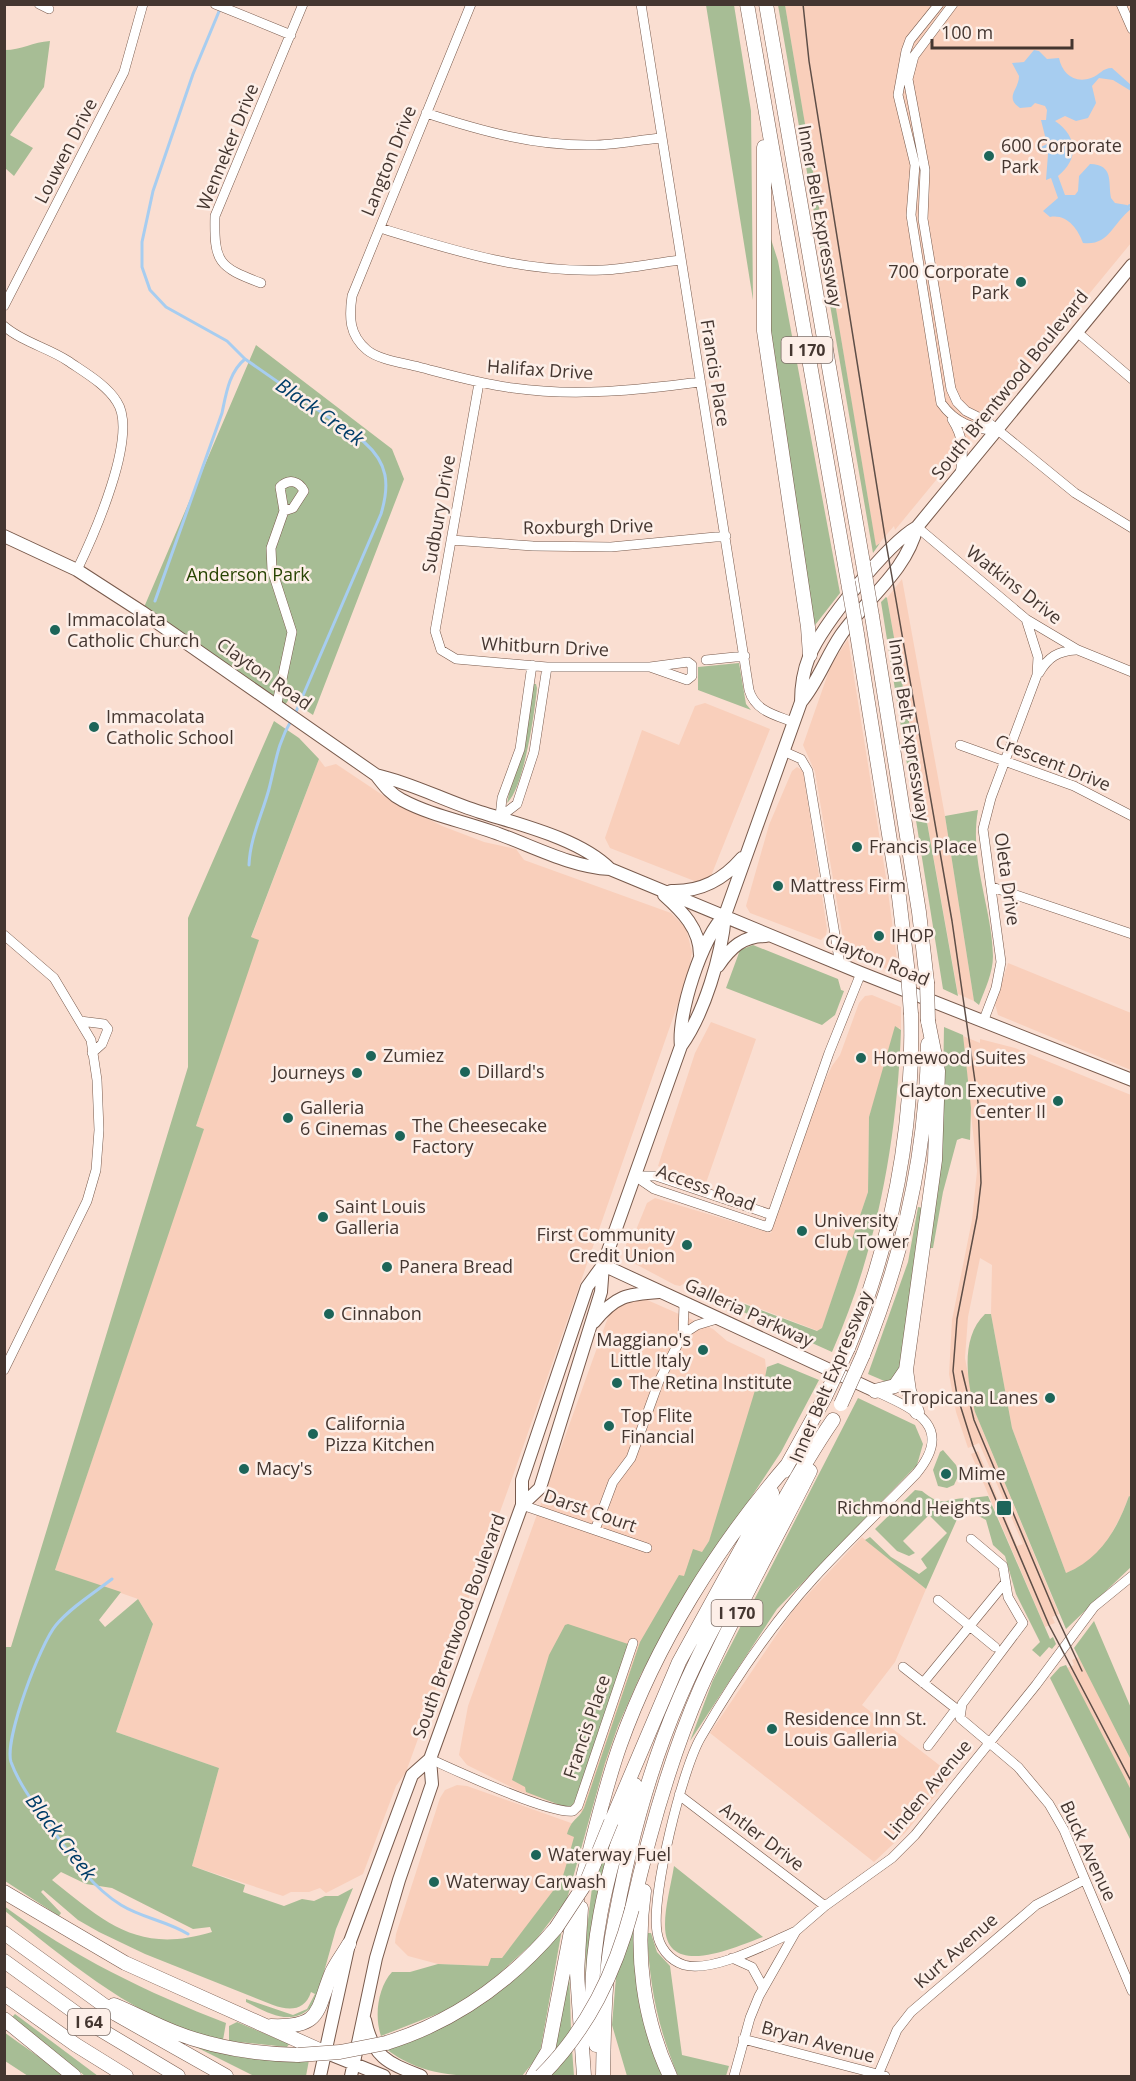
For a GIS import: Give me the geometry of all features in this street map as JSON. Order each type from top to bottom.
[{"type":"highway","name":"Inner Belt Expressway","points":[[658,1711],[693,1635],[825,1397],[848,1348],[875,1276],[901,1176],[909,1114],[911,1014],[897,886],[857,634],[747,4]]},
{"type":"highway","name":"Inner Belt Expressway","points":[[658,1812],[676,1752],[710,1669],[799,1493],[863,1355],[894,1270],[910,1204],[926,1103],[927,982],[918,901],[863,563],[765,4]]},
{"type":"highway","points":[[766,118],[762,200],[764,331],[808,627],[810,655]]},
{"type":"highway","points":[[917,1412],[909,1391],[906,1370],[935,1160],[938,1071],[928,1021]]},
{"type":"highway","points":[[875,1391],[896,1386],[906,1370]]},
{"type":"highway","points":[[604,2076],[604,2005],[612,1937],[632,1843],[657,1758],[679,1699],[707,1640],[803,1466],[833,1420]]},
{"type":"highway","points":[[533,2076],[548,2051],[572,1918],[610,1774],[648,1680],[680,1620],[723,1551],[755,1504],[788,1464]]},
{"type":"highway","points":[[604,2076],[593,2022],[592,1984],[595,1950],[610,1879],[658,1711]]},
{"type":"highway","points":[[89,1996],[172,2031],[240,2051],[298,2055],[340,2052],[386,2043],[429,2028],[479,1999],[521,1966],[556,1928],[587,1881],[658,1711]]},
{"type":"highway","points":[[541,2076],[565,2051],[592,2012],[618,1956],[632,1909],[644,1854],[658,1812]]},
{"type":"highway","points":[[658,1812],[644,1887],[640,1952],[648,2010],[657,2046],[670,2076]]},
{"type":"highway","points":[[584,2076],[577,1973],[586,1864]]},
{"type":"highway","points":[[4,1892],[125,1964],[326,2053]]},
{"type":"highway","name":"I 64","points":[[4,1933],[89,1996],[145,2032],[226,2076]]},
{"type":"highway","points":[[266,2026],[299,2025],[318,2013],[333,1970],[349,1944]]},
{"type":"highway","name":"I 64","points":[[4,1961],[91,2024],[178,2076]]},
{"type":"highway","points":[[4,1994],[126,2076]]},
{"type":"highway","points":[[4,2019],[74,2076]]},
{"type":"main road","name":"South Brentwood Boulevard","points":[[353,2070],[376,1958],[399,1880],[432,1784],[430,1759],[522,1505],[522,1480],[587,1287],[603,1264],[681,1046],[696,1021],[722,939],[725,915],[801,702],[804,672],[810,655],[834,615],[894,543],[917,527],[1131,265]]},
{"type":"main road","name":"South Brentwood Boulevard","points":[[801,702],[810,691],[843,632],[909,553],[917,527]]},
{"type":"main road","name":"Clayton Road","points":[[4,536],[76,570],[280,705],[376,774],[389,792],[402,800],[446,818],[489,830],[591,868],[610,869],[725,915],[840,965],[1131,1080]]},
{"type":"main road","name":"Clayton Road","points":[[376,774],[399,780],[451,802],[500,817],[596,855],[610,869]]},
{"type":"main road","points":[[656,888],[683,891],[709,885],[731,871],[748,850]]},
{"type":"main road","points":[[656,888],[688,920],[700,946],[700,962]]},
{"type":"main road","name":"South Brentwood Boulevard","points":[[681,1046],[681,1017],[712,929],[725,915]]},
{"type":"main road","points":[[711,974],[740,942],[752,936],[772,936]]},
{"type":"main road","name":"South Brentwood Boulevard","points":[[522,1505],[540,1488],[592,1326],[603,1285],[603,1264]]},
{"type":"main road","name":"Galleria Parkway","points":[[603,1264],[684,1304],[875,1391]]},
{"type":"main road","points":[[592,1326],[617,1300],[628,1295],[661,1292]]},
{"type":"main road","name":"South Brentwood Boulevard","points":[[320,2076],[349,1944],[412,1775],[430,1759]]},
{"type":"main road","points":[[364,2017],[368,2033],[378,2054],[394,2065],[422,2076]]},
{"type":"main road","points":[[326,2053],[353,2070],[384,2076]]},
{"type":"street","points":[[39,4],[49,9]]},
{"type":"street","name":"Louwen Drive","points":[[4,306],[124,72],[143,4]]},
{"type":"street","points":[[214,4],[291,35]]},
{"type":"street","name":"Wenneker Drive","points":[[261,283],[230,271],[223,264],[216,251],[215,216],[303,4]]},
{"type":"street","name":"Langton Drive","points":[[353,333],[349,318],[352,296],[471,4]]},
{"type":"street","name":"Francis Place","points":[[641,4],[680,260],[753,701],[762,709],[794,722]]},
{"type":"street","points":[[939,4],[906,49],[898,95],[915,165],[911,215],[941,403],[963,441],[964,455],[959,476]]},
{"type":"street","points":[[953,4],[915,56],[908,79],[909,94],[922,146],[925,170],[923,219],[951,388],[957,402],[966,411],[988,422],[1075,493],[1131,528]]},
{"type":"street","points":[[1121,4],[1131,29]]},
{"type":"street","points":[[426,113],[482,131],[542,143],[594,146],[661,138]]},
{"type":"street","points":[[380,228],[477,258],[539,268],[604,270],[680,260]]},
{"type":"street","points":[[4,326],[65,359],[90,376],[118,402],[121,410],[124,429],[119,459],[76,570]]},
{"type":"street","name":"Halifax Drive","points":[[353,333],[368,351],[479,383],[515,389],[570,392],[634,391],[700,382]]},
{"type":"street","points":[[1077,333],[1131,379]]},
{"type":"street","name":"Sudbury Drive","points":[[441,650],[435,631],[479,383]]},
{"type":"street","points":[[949,414],[973,428],[997,431]]},
{"type":"street","points":[[280,705],[292,632],[272,570],[271,548],[284,511]]},
{"type":"street","name":"Watkins Drive","points":[[917,527],[1026,619],[1078,650],[1131,672]]},
{"type":"street","name":"Roxburgh Drive","points":[[451,540],[532,546],[611,547],[726,536]]},
{"type":"street","name":"Oleta Drive","points":[[983,1022],[996,988],[1001,962],[983,829],[991,798],[1037,675],[1038,657],[1026,619]]},
{"type":"street","name":"Whitburn Drive","points":[[441,650],[456,659],[547,667],[650,667],[688,662],[692,665],[692,676],[687,680],[650,667]]},
{"type":"street","name":"Oleta Drive","points":[[1037,675],[1053,655],[1078,650]]},
{"type":"street","points":[[706,660],[745,656]]},
{"type":"street","points":[[500,817],[502,798],[520,749],[532,665]]},
{"type":"street","points":[[500,817],[517,804],[534,752],[547,667]]},
{"type":"street","name":"Crescent Drive","points":[[960,745],[1094,795],[1131,816]]},
{"type":"street","points":[[783,751],[801,759],[808,771],[840,965]]},
{"type":"street","points":[[992,887],[1131,934]]},
{"type":"street","points":[[4,1370],[87,1201],[96,1170],[98,1093],[91,1040],[80,1021],[54,978],[7,940]]},
{"type":"street","points":[[772,1215],[828,1053],[861,973]]},
{"type":"street","points":[[80,1021],[104,1024],[108,1029],[102,1044],[92,1053]]},
{"type":"street","name":"Access Road","points":[[635,1176],[656,1176],[772,1215],[768,1227],[654,1189],[635,1176]]},
{"type":"street","points":[[595,1530],[613,1482],[636,1446],[659,1382],[683,1334],[684,1304]]},
{"type":"street","points":[[683,1334],[697,1325],[717,1319]]},
{"type":"street","name":"Galleria Parkway","points":[[875,1391],[917,1412]]},
{"type":"street","points":[[796,1931],[732,1958],[696,1966],[685,1965],[670,1957],[660,1945],[656,1929],[666,1853],[680,1795],[699,1739],[786,1612],[813,1579],[923,1466],[930,1450],[931,1432],[926,1419],[917,1412]]},
{"type":"street","name":"Darst Court","points":[[522,1505],[647,1548]]},
{"type":"street","points":[[928,1746],[1021,1629],[1021,1617],[1008,1597],[999,1560],[971,1539]]},
{"type":"street","name":"Linden Avenue","points":[[734,2076],[743,2039],[763,1988],[796,1931],[825,1906],[868,1877],[907,1843],[1094,1607],[1131,1576]]},
{"type":"street","points":[[923,1683],[1005,1583]]},
{"type":"street","points":[[938,1600],[995,1647]]},
{"type":"street","name":"Francis Place","points":[[430,1759],[565,1812],[573,1811],[578,1806],[633,1643]]},
{"type":"street","name":"Buck Avenue","points":[[903,1667],[958,1710],[960,1718],[1018,1767],[1049,1804],[1064,1830],[1131,1991]]},
{"type":"street","name":"Antler Drive","points":[[680,1795],[825,1906]]},
{"type":"street","name":"Kurt Avenue","points":[[881,2076],[897,2030],[911,2012],[1036,1905],[1084,1880]]},
{"type":"street","points":[[732,1958],[752,1967],[763,1988]]},
{"type":"street","name":"Bryan Avenue","points":[[743,2039],[881,2076]]},
{"type":"shaded area","points":[[785,5],[1131,5],[1131,243],[895,530],[894,526],[876,547]]},
{"type":"shaded area","points":[[902,579],[945,816],[974,1001],[958,994],[887,598]]},
{"type":"shaded area","points":[[848,639],[899,975],[845,950],[815,772],[803,745],[831,665]]},
{"type":"shaded area","points":[[705,703],[770,729],[711,876],[697,882],[610,848],[605,838],[642,730],[679,745],[695,706]]},
{"type":"shaded area","name":"Saint Louis Galleria","points":[[319,759],[325,767],[336,764],[384,796],[442,826],[484,842],[516,849],[524,860],[671,913],[686,928],[692,952],[688,975],[510,1484],[406,1772],[396,1786],[363,1874],[326,1893],[320,1888],[309,1892],[291,1892],[283,1896],[192,1866],[219,1768],[116,1732],[153,1624],[138,1599],[55,1570],[203,1129],[196,1126],[258,940],[251,938]]},
{"type":"shaded area","points":[[797,767],[802,770],[804,777],[827,929],[826,935],[821,940],[750,913],[746,906],[769,825],[792,771]]},
{"type":"shaded area","points":[[1008,963],[1131,1013],[1131,1070],[998,1015],[995,1004]]},
{"type":"shaded area","points":[[872,995],[901,1007],[901,1030],[899,1027],[869,1117],[868,1192],[821,1332],[688,1281],[680,1286],[675,1285],[626,1259],[626,1244],[636,1230],[647,1203],[655,1198],[771,1233],[812,1108],[832,1066],[840,1055],[859,1003],[865,996]]},
{"type":"shaded area","points":[[711,1022],[756,1039],[706,1183],[658,1166],[695,1053]]},
{"type":"shaded area","points":[[963,1036],[980,1043],[980,1039],[1015,1048],[1131,1095],[1131,1497],[1129,1496],[1107,1542],[1088,1563],[1066,1573],[1012,1428],[991,1314],[992,1265],[980,1258],[968,1317],[965,1358],[975,1412],[1059,1614],[1052,1617],[1055,1623],[1045,1627],[971,1454],[978,1451],[1017,1546],[1023,1544],[979,1443],[968,1448],[956,1412],[949,1374],[952,1320],[972,1220],[977,1171]]},
{"type":"shaded area","points":[[645,1299],[713,1329],[727,1341],[765,1359],[767,1379],[709,1541],[662,1618],[618,1726],[589,1815],[519,1791],[467,1765],[459,1755],[468,1706],[607,1320],[611,1311],[623,1303]]},
{"type":"shaded area","points":[[862,1537],[926,1589],[895,1662],[862,1705],[952,1775],[905,1833],[874,1862],[710,1733],[794,1609]]},
{"type":"shaded area","points":[[1079,1657],[1131,1760],[1131,1791],[1067,1668],[1074,1665],[1072,1660]]},
{"type":"shaded area","points":[[457,1785],[467,1786],[585,1828],[575,1865],[502,1958],[488,1966],[438,1964],[408,1956],[395,1943],[440,1798],[445,1790]]},
{"type":"green space","points":[[706,5],[734,5],[751,111],[753,300]]},
{"type":"green space","points":[[778,5],[785,5],[876,546],[880,543],[873,553]]},
{"type":"green space","points":[[50,41],[44,87],[10,135],[33,148],[14,176],[5,168],[5,50]]},
{"type":"green space","points":[[770,236],[778,261],[840,593],[812,629],[769,351]]},
{"type":"green space","name":"Anderson Park","points":[[256,345],[392,449],[404,479],[313,715],[289,699],[283,708],[142,612]]},
{"type":"green space","points":[[886,597],[958,996],[943,989],[881,602]]},
{"type":"green space","points":[[739,663],[746,704],[751,710],[698,690],[698,667]]},
{"type":"green space","points":[[532,684],[536,684],[537,688],[528,749],[519,782],[507,803]]},
{"type":"green space","points":[[274,721],[299,738],[319,759],[251,937],[259,940],[196,1126],[204,1129],[55,1570],[121,1592],[99,1620],[105,1627],[138,1599],[153,1624],[116,1732],[219,1768],[192,1866],[245,1885],[243,1892],[284,1906],[302,1899],[314,1901],[325,1896],[338,1896],[353,1888],[336,1929],[315,2004],[298,2016],[290,2017],[264,2011],[246,2002],[246,1999],[293,2015],[307,2009],[315,1994],[311,1992],[305,2003],[296,2008],[273,2005],[145,1954],[99,1932],[78,1920],[43,1890],[41,1892],[61,1913],[59,1916],[5,1881],[4,1647],[11,1647],[188,1067],[188,918]],"holes":[[[61,1872],[86,1884],[112,1888],[193,1929],[210,1927],[212,1932],[186,1938],[164,1939],[144,1937],[125,1931],[90,1910],[52,1880]]]},
{"type":"green space","points":[[978,810],[976,847],[993,956],[990,975],[979,1005],[974,1001],[945,816]]},
{"type":"green space","points":[[753,945],[838,979],[841,990],[844,991],[835,1015],[822,1025],[726,988],[740,950]]},
{"type":"green space","points":[[895,1026],[901,1030],[899,1072],[882,1194],[861,1274],[832,1352],[719,1301],[712,1292],[817,1331],[822,1328],[868,1192],[869,1117]]},
{"type":"green space","points":[[944,1027],[963,1035],[971,1108],[970,1140],[962,1138],[957,1140],[943,1192],[933,1248],[930,1248],[942,1148]]},
{"type":"green space","points":[[918,1207],[923,1208],[899,1372],[889,1383],[868,1374],[908,1262]]},
{"type":"green space","points":[[985,1314],[991,1314],[1012,1428],[1066,1573],[1088,1560],[1106,1542],[1129,1496],[1131,1497],[1131,1567],[1066,1629],[975,1412],[968,1374],[969,1347],[977,1324]]},
{"type":"green space","points":[[778,1363],[819,1380],[781,1452],[675,1613],[641,1674],[618,1726],[605,1763],[567,1899],[535,1941],[490,1982],[450,2009],[381,2036],[378,2020],[379,2002],[383,1986],[392,1972],[410,1972],[438,1964],[488,1966],[491,1958],[502,1958],[562,1879],[568,1859],[561,1856],[562,1853],[569,1855],[574,1837],[567,1834],[584,1808],[640,1642],[679,1575],[684,1576],[693,1549],[702,1552],[709,1541],[756,1387],[763,1388],[767,1367]]},
{"type":"green space","points":[[858,1398],[915,1425],[923,1444],[917,1465],[777,1609],[690,1741],[713,1680]]},
{"type":"green space","points":[[943,1450],[956,1465],[959,1474],[954,1485],[947,1488],[938,1486],[933,1470]]},
{"type":"green space","points":[[915,1490],[922,1491],[940,1501],[968,1498],[966,1504],[973,1508],[972,1510],[962,1508],[926,1589],[865,1540],[870,1537],[891,1557],[919,1574],[927,1568],[921,1559],[947,1533],[929,1515],[903,1541],[915,1553],[909,1556],[897,1551],[875,1529]]},
{"type":"green space","points":[[988,1496],[1050,1639],[1053,1637],[1056,1644],[1052,1649],[1049,1647],[1040,1657],[1032,1650],[1040,1642],[1016,1594],[1005,1556],[993,1545],[986,1520],[975,1514],[976,1507],[969,1503],[971,1498]]},
{"type":"green space","points":[[1094,1621],[1131,1708],[1131,1760],[1074,1648]]},
{"type":"green space","points":[[568,1624],[628,1644],[575,1801],[572,1806],[565,1807],[526,1792],[525,1787],[512,1780],[549,1655],[565,1625]]},
{"type":"green space","points":[[1066,1665],[1131,1790],[1131,1841],[1050,1678],[1060,1667]]},
{"type":"green space","points":[[615,1829],[586,1984],[585,2008],[586,1935],[593,1880]]},
{"type":"green space","points":[[674,1866],[763,1937],[721,1952],[704,1955],[689,1956],[677,1952],[668,1942],[665,1925]]},
{"type":"green space","points":[[4,1906],[56,1941],[111,1972],[226,2023],[223,2040],[192,2032],[162,2020],[107,1989],[5,1911]]},
{"type":"green space","points":[[633,1926],[639,2004],[663,2076],[627,2076],[612,2025],[616,1977]]},
{"type":"green space","points":[[562,1929],[539,2055],[522,2076],[468,2076],[434,2072],[418,2067],[386,2049],[438,2028],[483,2002],[524,1970]]},
{"type":"green space","points":[[647,1933],[651,1933],[657,1952],[670,1966],[682,2055],[729,2066],[726,2076],[678,2076],[656,2006]]},
{"type":"green space","points":[[569,1964],[571,2030],[552,2054]]},
{"type":"green space","points":[[15,2014],[98,2076],[85,2076],[12,2017]]},
{"type":"green space","points":[[237,2022],[289,2044],[287,2047],[229,2041],[229,2026]]},
{"type":"green space","points":[[4,2032],[65,2076],[28,2076],[5,2061]]},
{"type":"green space","points":[[190,2044],[309,2060],[306,2076],[254,2076]]},
{"type":"green space","points":[[572,2049],[574,2076],[548,2076]]},
{"type":"water","points":[[1034,50],[1039,51],[1047,59],[1059,58],[1066,73],[1079,80],[1091,78],[1112,68],[1131,85],[1131,91],[1113,80],[1099,78],[1092,86],[1096,103],[1088,118],[1076,121],[1065,116],[1055,121],[1068,133],[1073,147],[1070,162],[1058,176],[1065,195],[1075,195],[1078,191],[1079,176],[1090,164],[1098,165],[1103,167],[1108,175],[1111,198],[1115,203],[1127,205],[1131,209],[1105,238],[1099,241],[1083,243],[1067,220],[1050,217],[1043,211],[1058,198],[1051,178],[1046,180],[1048,154],[1039,148],[1047,144],[1041,120],[1046,120],[1047,110],[1045,106],[1035,103],[1031,107],[1020,108],[1013,100],[1019,76],[1012,63],[1024,62]]},
{"type":"waterway","name":"Black Creek","points":[[220,9],[193,74],[153,191],[142,242],[142,267],[150,290],[166,307],[227,341],[245,359],[364,442],[378,458],[386,484],[381,514],[295,714]]},
{"type":"waterway","points":[[155,601],[222,413],[229,384],[235,370],[245,359]]},
{"type":"waterway","name":"Black Creek","points":[[249,865],[254,836],[278,753],[292,719]]},
{"type":"waterway","name":"Black Creek","points":[[112,1579],[69,1612],[49,1635],[18,1714],[10,1751],[11,1762],[36,1807],[76,1862],[101,1890],[121,1905],[188,1934]]},
{"type":"tram line","points":[[803,4],[809,61],[885,537],[952,921],[978,1102],[981,1183],[977,1217],[957,1319],[953,1371],[957,1395],[973,1446],[1049,1625],[1132,1783]]},
{"type":"tram line","points":[[962,1371],[974,1420],[1082,1671]]},
{"type":"place","name":"600 Corporate Park","points":[[989,156]]},
{"type":"place","name":"700 Corporate Park","points":[[1021,282]]},
{"type":"place","name":"Immacolata Catholic Church","points":[[55,630]]},
{"type":"place","name":"Immacolata Catholic School","points":[[94,727]]},
{"type":"place","name":"Francis Place","points":[[857,847]]},
{"type":"place","name":"Mattress Firm","points":[[778,886]]},
{"type":"place","name":"IHOP","points":[[879,936]]},
{"type":"place","name":"Zumiez","points":[[371,1056]]},
{"type":"place","name":"Homewood Suites","points":[[861,1058]]},
{"type":"place","name":"Dillard's","points":[[465,1072]]},
{"type":"place","name":"Journeys","points":[[357,1073]]},
{"type":"place","name":"Clayton Executive Center II","points":[[1058,1101]]},
{"type":"place","name":"Galleria 6 Cinemas","points":[[288,1118]]},
{"type":"place","name":"The Cheesecake Factory","points":[[400,1136]]},
{"type":"place","name":"Saint Louis Galleria","points":[[323,1217]]},
{"type":"place","name":"University Club Tower","points":[[802,1231]]},
{"type":"place","name":"First Community Credit Union","points":[[687,1245]]},
{"type":"place","name":"Panera Bread","points":[[387,1267]]},
{"type":"place","name":"Cinnabon","points":[[329,1314]]},
{"type":"place","name":"Maggiano's Little Italy","points":[[703,1350]]},
{"type":"place","name":"The Retina Institute","points":[[617,1383]]},
{"type":"place","name":"Tropicana Lanes","points":[[1050,1398]]},
{"type":"place","name":"Top Flite Financial","points":[[609,1426]]},
{"type":"place","name":"California Pizza Kitchen","points":[[313,1434]]},
{"type":"place","name":"Macy's","points":[[244,1469]]},
{"type":"place","name":"Mime","points":[[946,1474]]},
{"type":"place","name":"Richmond Heights","points":[[1004,1508]]},
{"type":"place","name":"Residence Inn St. Louis Galleria","points":[[772,1729]]},
{"type":"place","name":"Waterway Fuel","points":[[536,1855]]},
{"type":"place","name":"Waterway Carwash","points":[[434,1882]]}]
